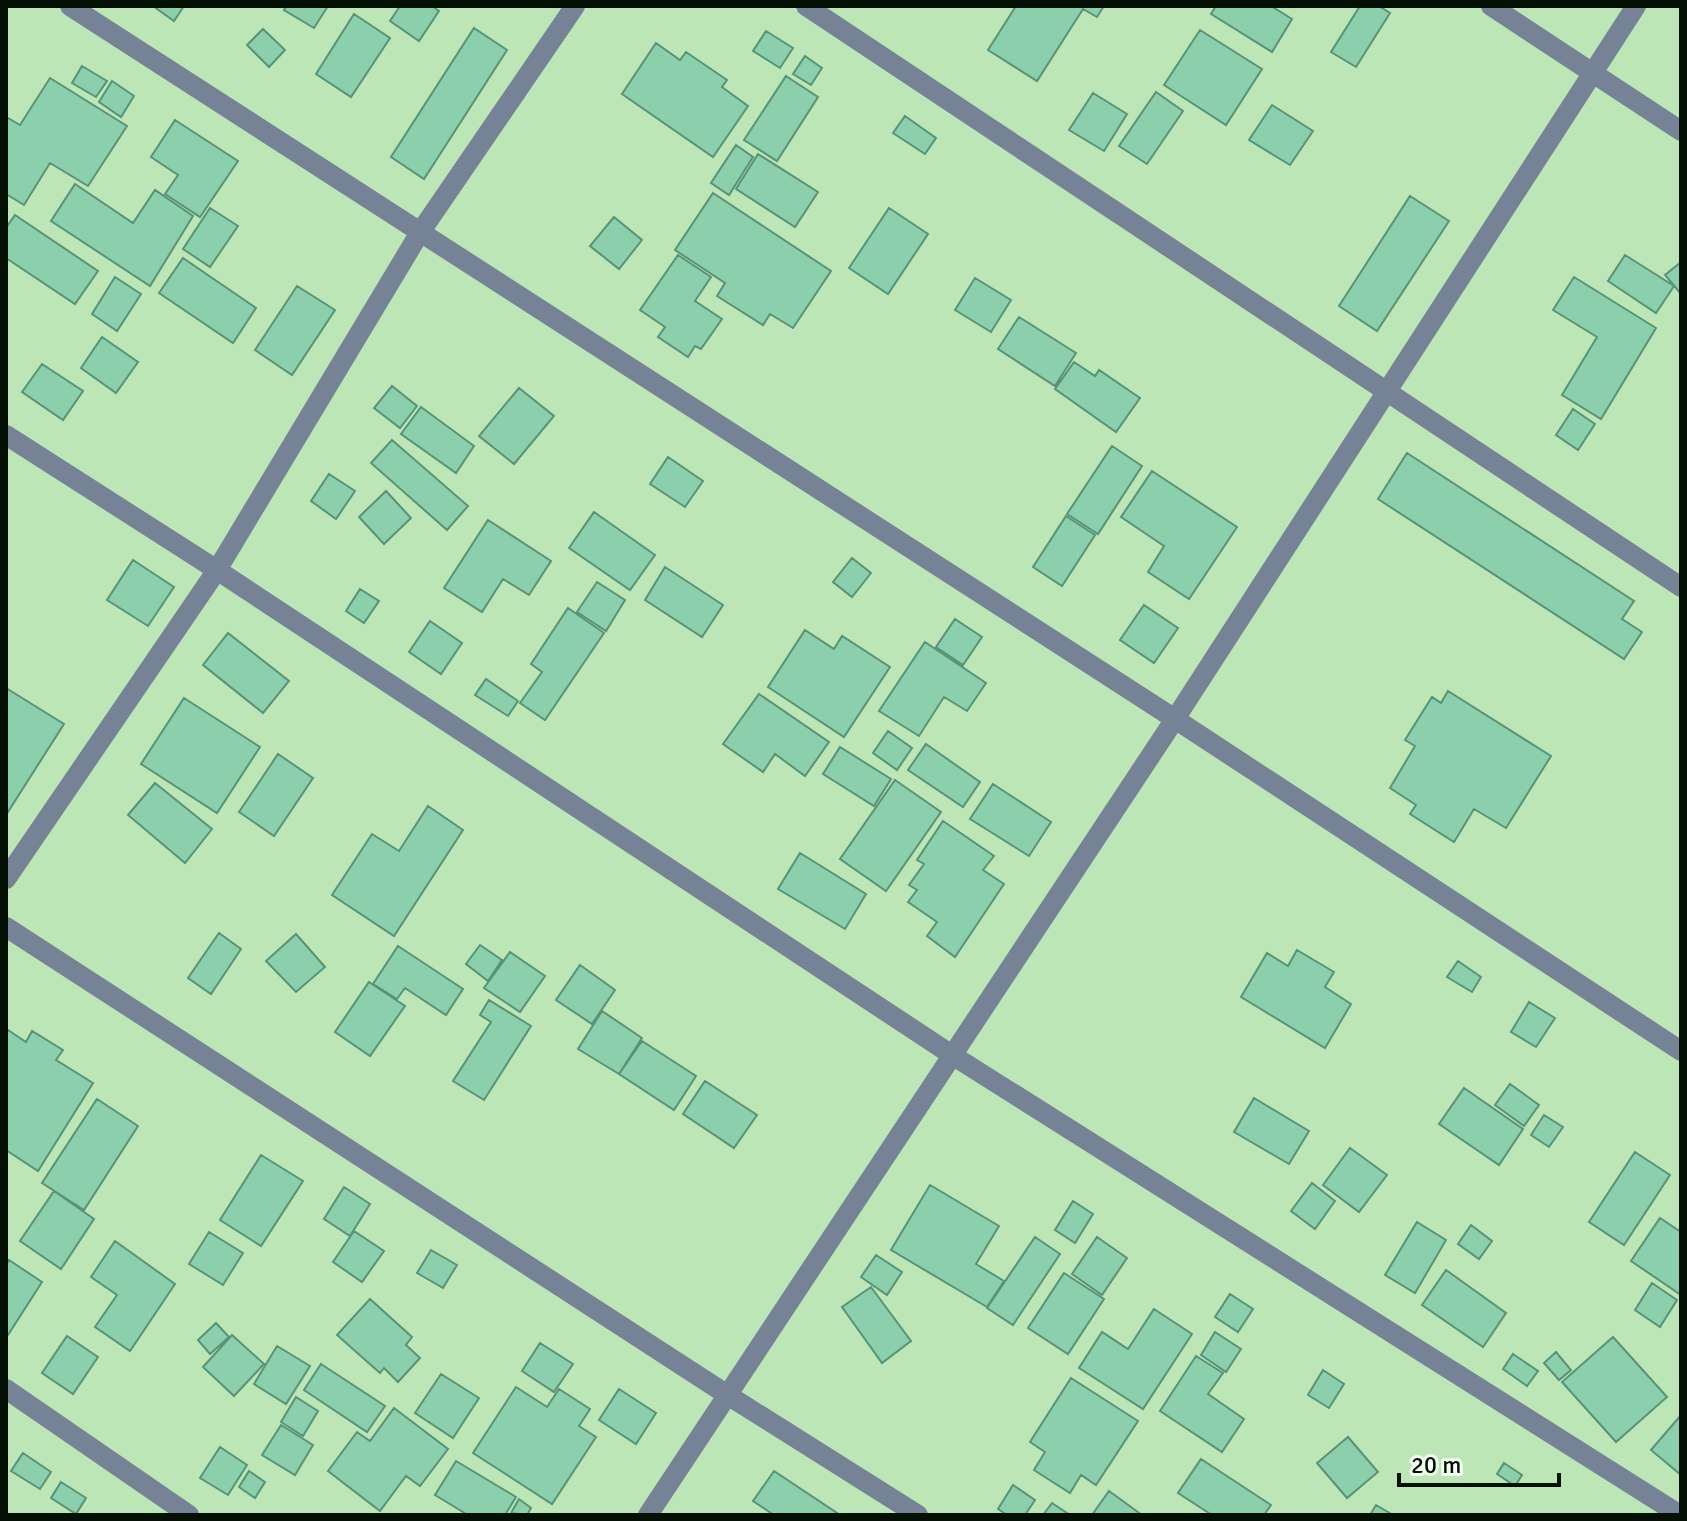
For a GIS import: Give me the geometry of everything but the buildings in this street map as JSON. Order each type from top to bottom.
[{"type":"street","points":[[70,6],[1175,719],[1681,1051]]},
{"type":"street","points":[[6,879],[217,570],[419,234],[575,6]]},
{"type":"street","points":[[806,6],[1681,587]]},
{"type":"street","points":[[1491,6],[1681,131]]},
{"type":"street","points":[[648,1515],[1175,719],[1636,6]]},
{"type":"street","points":[[6,435],[217,570],[952,1055],[1680,1515]]},
{"type":"street","points":[[6,927],[918,1515]]},
{"type":"street","points":[[6,1389],[189,1515]]}]
